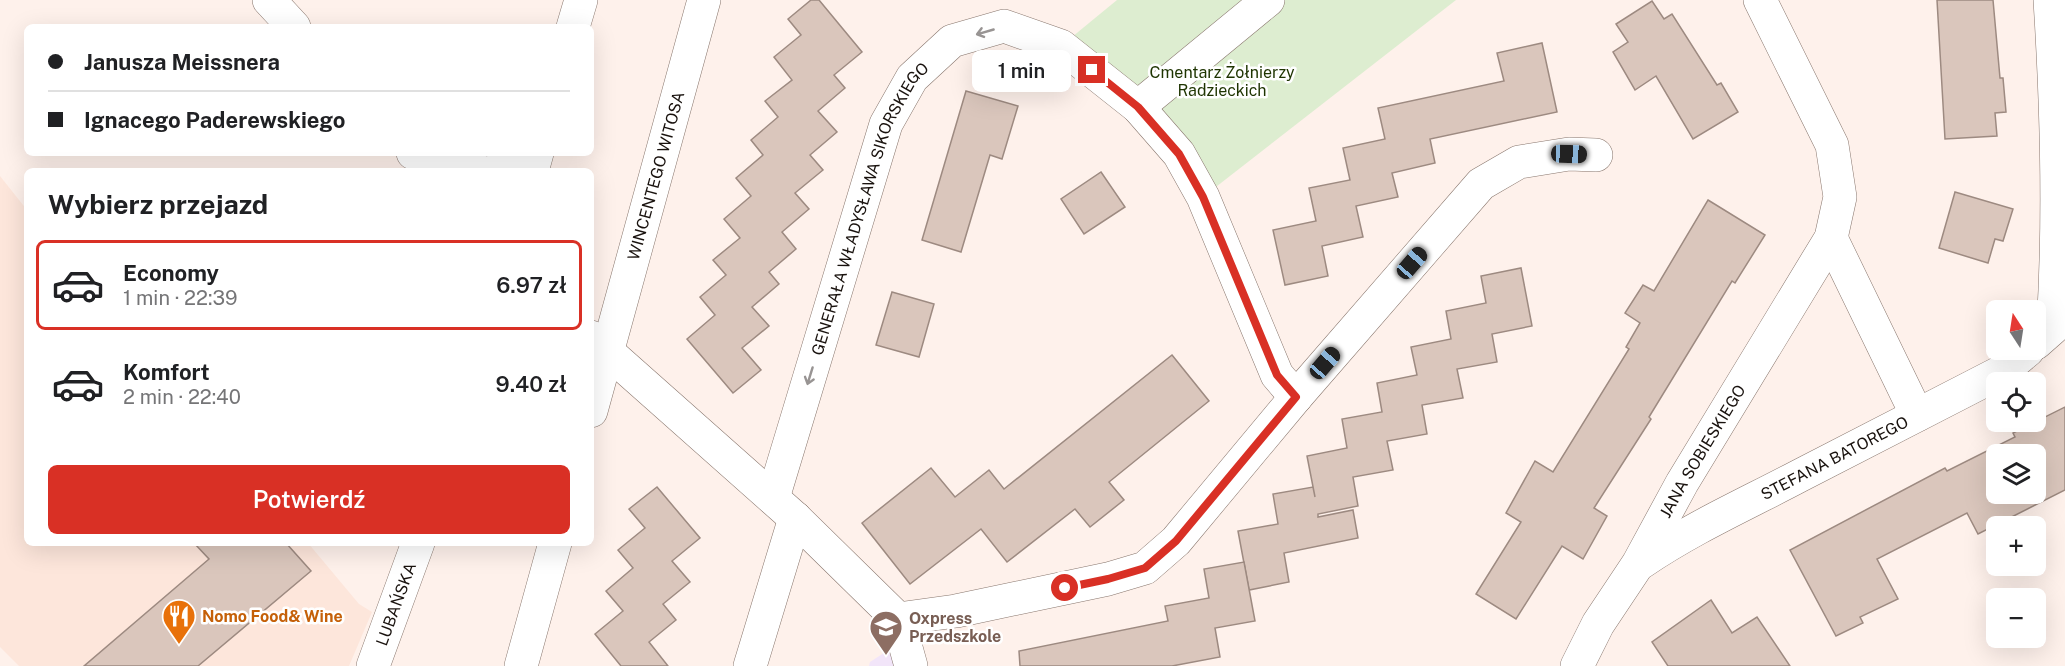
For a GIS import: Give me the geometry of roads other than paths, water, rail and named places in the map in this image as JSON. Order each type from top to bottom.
[{"type":"street","points":[[269,0],[291,24]]},
{"type":"street","points":[[574,24],[581,0]]},
{"type":"street","name":"WINCENTEGO WITOSA","points":[[594,386],[599,344],[704,0]]},
{"type":"street","points":[[1138,107],[1268,0]]},
{"type":"street","name":"JANA SOBIESKIEGO","points":[[1576,666],[1598,624],[1638,564],[1682,483],[1831,238],[1840,196],[1832,145],[1760,0]]},
{"type":"street","points":[[2046,334],[2053,328],[2056,282],[2056,117],[2050,0]]},
{"type":"street","name":"GENERAŁA WŁADYSŁAWA SIKORSKIEGO","points":[[750,666],[784,508],[886,124],[912,78],[952,41],[1004,26],[1061,46],[1138,107],[1179,154],[1203,197],[1277,375],[1296,397]]},
{"type":"street","points":[[898,619],[956,611],[1108,579],[1145,568],[1176,541],[1296,397],[1481,184],[1519,162],[1569,154],[1596,155]]},
{"type":"street","points":[[420,156],[461,168]]},
{"type":"street","points":[[509,168],[534,163]]},
{"type":"street","points":[[1831,238],[1917,415]]},
{"type":"street","points":[[599,344],[784,508],[898,619],[911,666]]},
{"type":"street","name":"STEFANA BATOREGO","points":[[1638,564],[1674,540],[1711,520],[2003,370],[2016,360]]},
{"type":"street","name":"LUBAŃSKA","points":[[373,666],[416,546]]},
{"type":"street","points":[[521,666],[554,546]]},
{"type":"place","name":"Nomo Food& Wine","points":[[179,645]]},
{"type":"place","name":"Oxpress Przedszkole","points":[[886,656]]},
{"type":"park label","name":"Cmentarz Żołnierzy Radzieckich","points":[[1222,81]]}]
